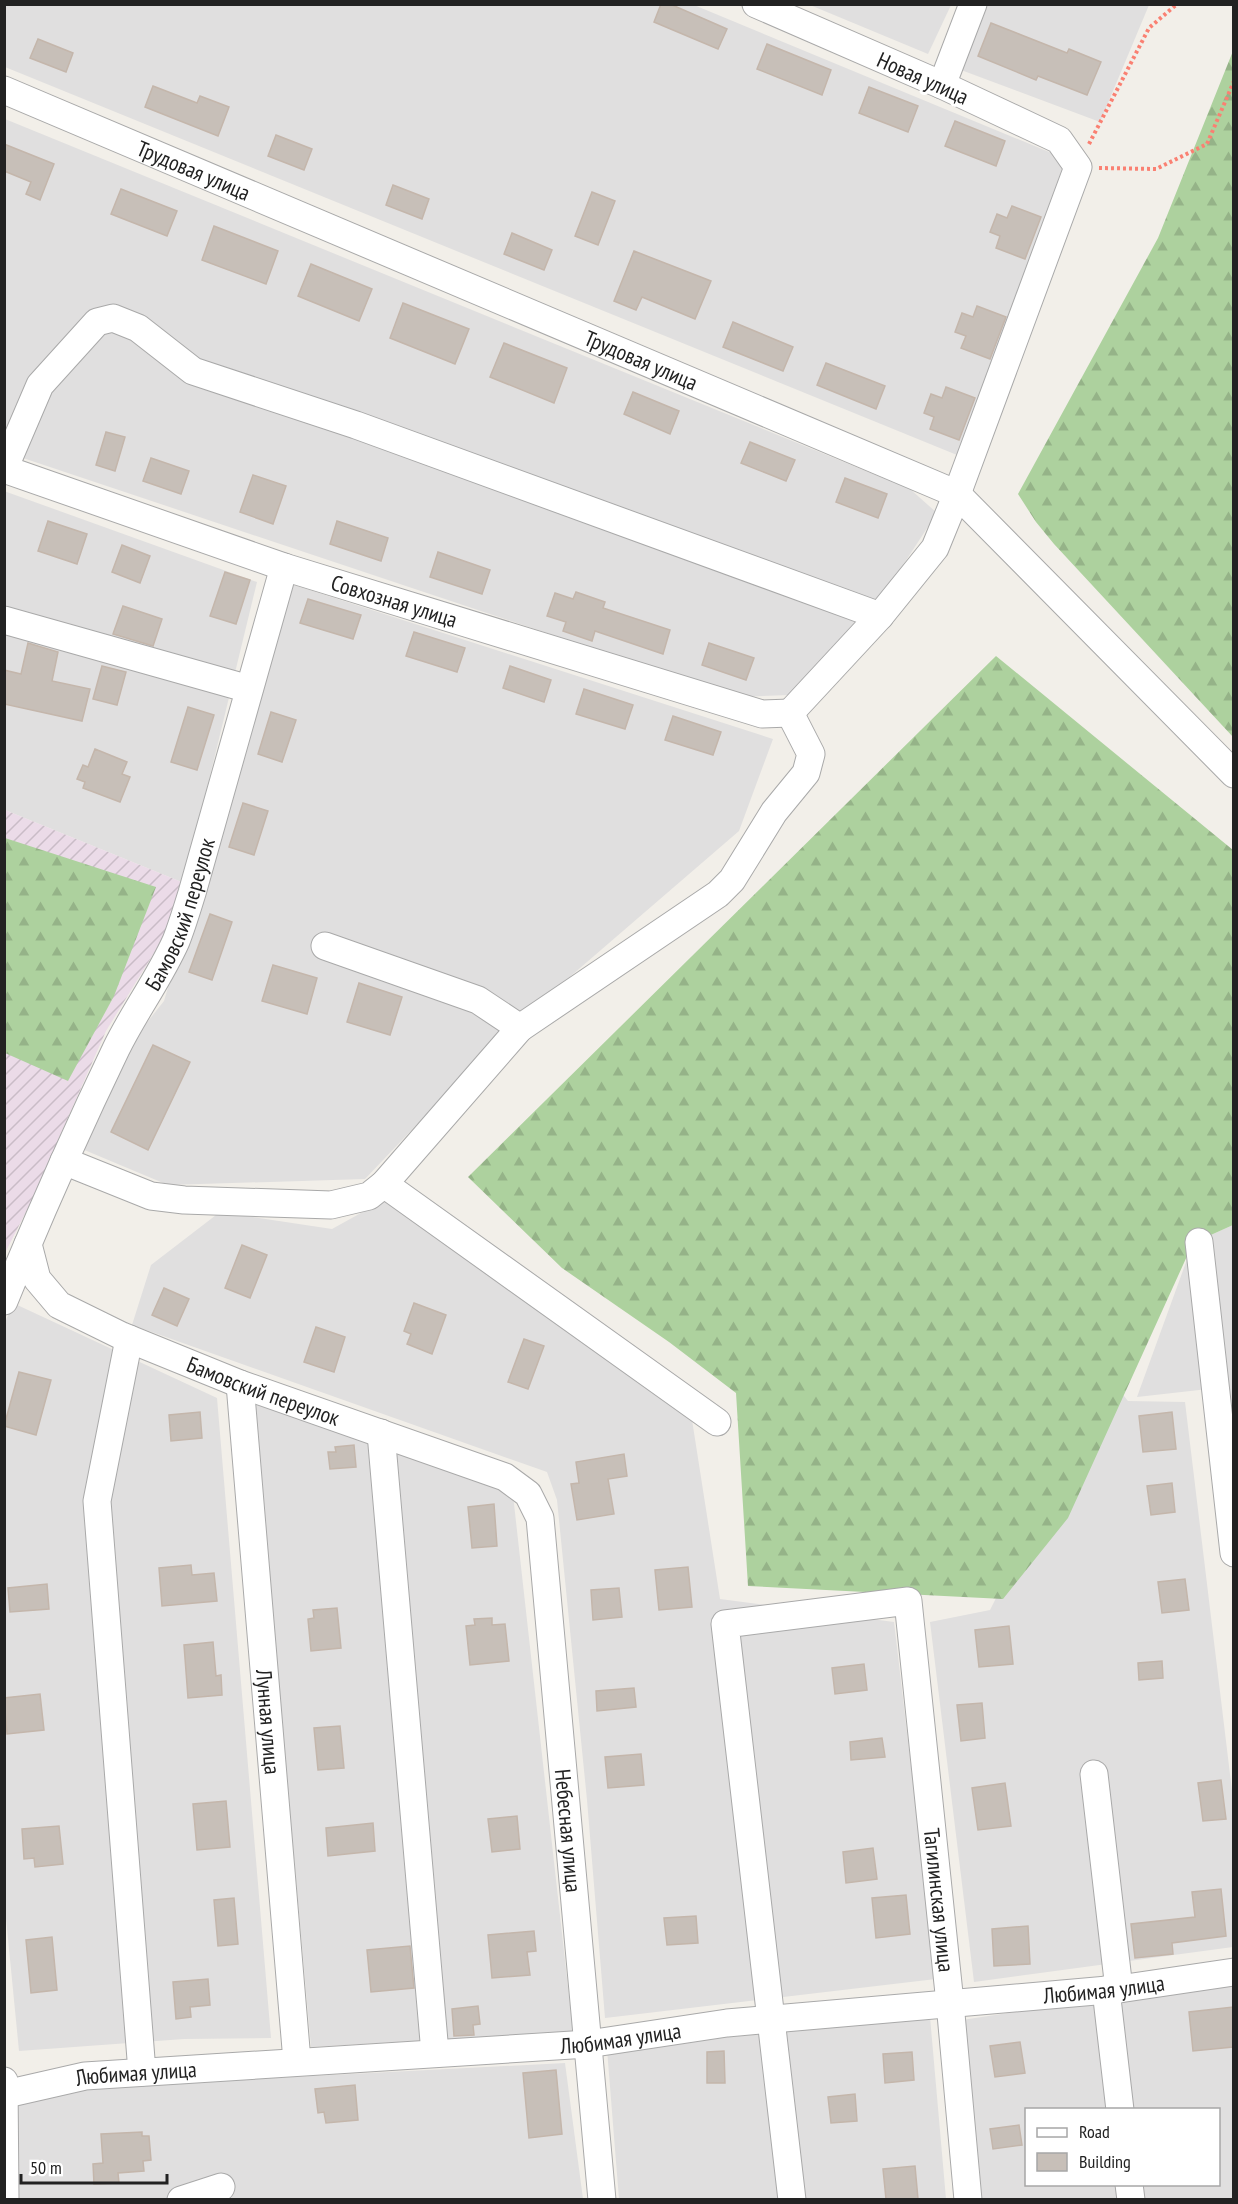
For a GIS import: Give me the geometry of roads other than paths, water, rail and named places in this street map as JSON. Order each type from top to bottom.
[{"type":"street","name":"Новая улица","points":[[756,4],[942,85],[1059,140],[1078,167],[957,494]]},
{"type":"street","points":[[942,85],[973,4]]},
{"type":"street","name":"Трудовая улица","points":[[4,90],[957,494]]},
{"type":"street","points":[[4,469],[40,385],[98,322],[113,318],[138,328],[193,370],[356,425],[880,616]]},
{"type":"street","name":"Совхозная улица","points":[[4,469],[284,567],[762,714],[790,713]]},
{"type":"street","points":[[64,1161],[151,1196],[184,1200],[331,1205],[369,1196],[384,1184],[520,1028],[718,894],[732,880],[774,812],[806,772],[811,754],[790,713],[880,616],[934,548],[957,494],[1233,774]]},
{"type":"street","name":"Бамовский переулок","points":[[7,1288],[124,1033],[153,986],[176,940],[192,893],[284,567]]},
{"type":"street","points":[[4,620],[249,689]]},
{"type":"street","points":[[325,945],[478,1000],[520,1028]]},
{"type":"street","points":[[384,1184],[717,1422]]},
{"type":"street","points":[[1199,1242],[1226,1419],[1233,1553]]},
{"type":"street","name":"Бамовский переулок","points":[[28,1244],[37,1279],[59,1305],[129,1339],[240,1384],[505,1477]]},
{"type":"street","points":[[129,1339],[97,1501],[142,2072]]},
{"type":"street","name":"Лунная улица","points":[[240,1384],[297,2061]]},
{"type":"street","points":[[381,1433],[435,2053]]},
{"type":"street","name":"Небесная улица","points":[[505,1477],[528,1494],[540,1518],[602,2199]]},
{"type":"street","name":"Тагилинская улица","points":[[771,2019],[725,1624],[908,1601],[968,2199]]},
{"type":"street","points":[[1094,1774],[1113,1990],[1120,2108]]},
{"type":"street","name":"Любимая улица","points":[[5,2087],[85,2076],[588,2044],[727,2023],[1113,1990],[1233,1972]]},
{"type":"street","points":[[771,2019],[792,2199]]},
{"type":"street","points":[[5,2087],[5,2199]]},
{"type":"street","points":[[181,2199],[221,2187]]}]
